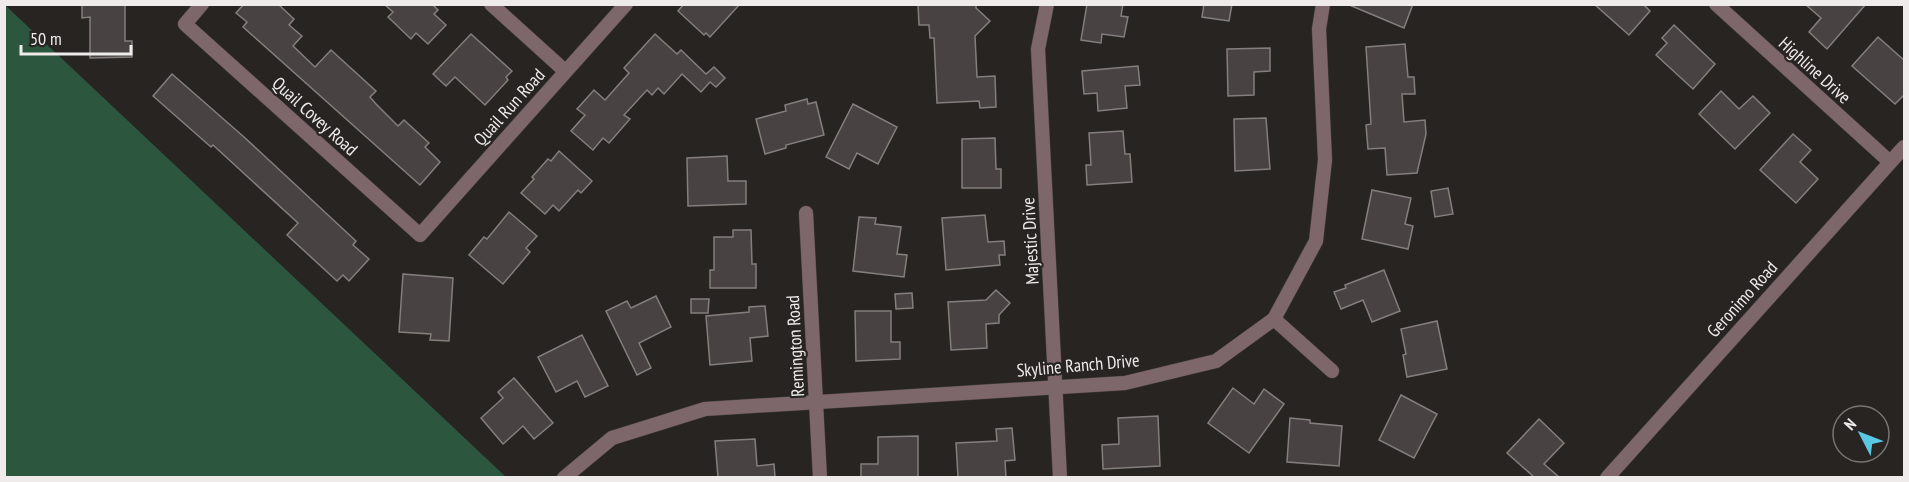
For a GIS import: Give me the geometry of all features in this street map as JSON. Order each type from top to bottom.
[{"type":"street","name":"Quail Covey Road","points":[[202,4],[185,24],[420,235]]},
{"type":"street","points":[[491,4],[565,71]]},
{"type":"street","name":"Quail Run Road","points":[[420,235],[626,4]]},
{"type":"street","name":"Majestic Drive","points":[[1047,4],[1038,49],[1060,477]]},
{"type":"street","name":"Skyline Ranch Drive","points":[[564,477],[612,438],[705,409],[1125,382],[1216,361],[1274,319],[1316,240],[1325,160],[1319,29],[1323,4]]},
{"type":"street","name":"Highline Drive","points":[[1716,4],[1890,162]]},
{"type":"street","name":"Geronimo Road","points":[[1607,477],[1905,147]]},
{"type":"street","name":"Remington Road","points":[[806,213],[820,477]]},
{"type":"street","points":[[1274,319],[1332,371]]},
{"type":"green space","points":[[5,5],[506,477],[5,477]]},
{"type":"building","points":[[82,4],[125,4],[125,41],[132,41],[132,57],[90,58],[90,17],[82,18]]},
{"type":"building","points":[[244,4],[278,4],[294,19],[289,25],[302,36],[293,46],[315,67],[331,50],[376,91],[370,97],[398,126],[404,120],[429,143],[425,147],[440,162],[420,185],[243,27],[247,22],[236,13]]},
{"type":"building","points":[[384,4],[432,4],[438,10],[434,14],[446,25],[428,44],[416,33],[411,39],[388,17],[393,12]]},
{"type":"building","points":[[684,4],[740,4],[710,37],[706,33],[704,35],[678,11]]},
{"type":"building","points":[[918,4],[976,4],[976,8],[990,21],[975,36],[977,77],[995,76],[996,107],[980,108],[979,101],[937,103],[934,38],[930,38],[929,25],[919,25]]},
{"type":"building","points":[[1087,4],[1123,4],[1121,16],[1128,17],[1124,37],[1102,34],[1101,43],[1081,40]]},
{"type":"building","points":[[1204,4],[1232,4],[1229,21],[1202,17]]},
{"type":"building","points":[[1347,4],[1413,4],[1404,28]]},
{"type":"building","points":[[1594,4],[1643,4],[1650,11],[1629,35]]},
{"type":"building","points":[[1805,4],[1866,4],[1827,49],[1809,32],[1821,18]]},
{"type":"building","points":[[1674,25],[1715,64],[1693,89],[1656,55],[1667,43],[1662,38]]},
{"type":"building","points":[[471,34],[512,71],[506,77],[508,80],[485,105],[455,77],[446,86],[433,74]]},
{"type":"building","points":[[655,34],[677,54],[681,50],[706,74],[714,67],[725,78],[716,87],[710,82],[701,92],[682,74],[664,94],[658,88],[652,95],[647,90],[624,115],[630,119],[609,143],[603,138],[593,150],[571,131],[585,115],[577,109],[594,90],[605,100],[629,73],[624,68]]},
{"type":"building","points":[[1878,37],[1905,61],[1905,94],[1895,104],[1852,66]]},
{"type":"building","points":[[1405,44],[1408,77],[1414,77],[1415,94],[1402,94],[1404,122],[1425,120],[1426,134],[1417,173],[1387,175],[1385,148],[1368,149],[1366,125],[1371,124],[1366,47]]},
{"type":"building","points":[[1270,48],[1270,71],[1254,72],[1254,95],[1228,96],[1227,49]]},
{"type":"building","points":[[1138,66],[1140,85],[1125,86],[1127,108],[1098,111],[1097,93],[1084,94],[1082,71]]},
{"type":"building","points":[[172,74],[356,241],[353,245],[369,259],[349,281],[343,275],[337,281],[287,235],[298,223],[213,145],[211,147],[153,96]]},
{"type":"building","points":[[1721,91],[1739,109],[1753,96],[1770,113],[1735,149],[1699,114]]},
{"type":"building","points":[[807,99],[808,104],[816,102],[824,135],[786,145],[786,148],[765,154],[756,119],[786,111],[785,105]]},
{"type":"building","points":[[853,104],[897,127],[878,164],[857,153],[849,169],[826,157]]},
{"type":"building","points":[[1266,118],[1270,169],[1235,171],[1234,119]]},
{"type":"building","points":[[1123,131],[1125,154],[1130,154],[1132,182],[1087,185],[1086,165],[1091,165],[1089,133]]},
{"type":"building","points":[[1793,134],[1811,150],[1800,162],[1818,179],[1796,203],[1760,170]]},
{"type":"building","points":[[995,138],[996,169],[1001,169],[1001,188],[962,188],[962,139]]},
{"type":"building","points":[[559,151],[592,181],[581,193],[578,190],[559,211],[553,205],[545,214],[521,193],[548,159],[551,161]]},
{"type":"building","points":[[727,156],[728,181],[746,181],[746,204],[688,206],[687,158]]},
{"type":"building","points":[[1448,188],[1453,214],[1435,217],[1431,191]]},
{"type":"building","points":[[1372,190],[1411,198],[1405,224],[1413,226],[1408,249],[1362,239]]},
{"type":"building","points":[[509,212],[537,236],[526,248],[530,252],[503,284],[469,255],[484,237],[487,239]]},
{"type":"building","points":[[985,215],[988,242],[1004,241],[1005,255],[999,255],[1000,265],[946,270],[942,218]]},
{"type":"building","points":[[859,217],[876,218],[875,224],[901,227],[897,254],[907,255],[904,277],[853,271]]},
{"type":"building","points":[[733,230],[751,230],[752,264],[756,264],[756,288],[710,288],[710,270],[714,270],[714,237],[733,237]]},
{"type":"building","points":[[1384,270],[1400,311],[1372,322],[1363,300],[1341,309],[1334,292],[1346,288],[1345,285]]},
{"type":"building","points":[[403,274],[453,278],[449,341],[430,340],[431,334],[399,332]]},
{"type":"building","points":[[996,290],[1010,303],[999,315],[999,323],[986,324],[987,348],[951,350],[948,302],[986,300]]},
{"type":"building","points":[[912,293],[913,308],[896,309],[895,294]]},
{"type":"building","points":[[656,296],[671,327],[639,343],[651,368],[637,375],[606,311],[627,301],[631,308]]},
{"type":"building","points":[[691,299],[709,299],[708,313],[691,313]]},
{"type":"building","points":[[765,306],[768,336],[750,338],[752,361],[710,365],[706,316],[749,312],[749,307]]},
{"type":"building","points":[[855,311],[891,311],[891,342],[900,342],[900,359],[856,361]]},
{"type":"building","points":[[1437,321],[1447,369],[1407,377],[1403,355],[1406,354],[1401,329]]},
{"type":"building","points":[[582,335],[608,386],[585,397],[577,381],[556,392],[538,357]]},
{"type":"building","points":[[514,378],[553,423],[534,439],[523,426],[503,444],[481,418],[503,398],[498,392]]},
{"type":"building","points":[[1233,388],[1254,404],[1264,389],[1284,404],[1249,453],[1208,423]]},
{"type":"building","points":[[1401,395],[1437,414],[1414,458],[1379,440]]},
{"type":"building","points":[[1158,416],[1160,466],[1103,469],[1102,445],[1119,444],[1118,418]]},
{"type":"building","points":[[1290,418],[1310,420],[1310,423],[1342,426],[1339,466],[1287,462]]},
{"type":"building","points":[[1539,419],[1564,443],[1544,464],[1559,477],[1534,477],[1507,453]]},
{"type":"building","points":[[1012,428],[1015,460],[1005,461],[1006,477],[958,477],[956,443],[997,441],[996,429]]},
{"type":"building","points":[[918,436],[918,477],[861,477],[861,464],[878,464],[878,437]]},
{"type":"building","points":[[755,439],[757,466],[774,464],[775,477],[718,477],[715,441]]}]
